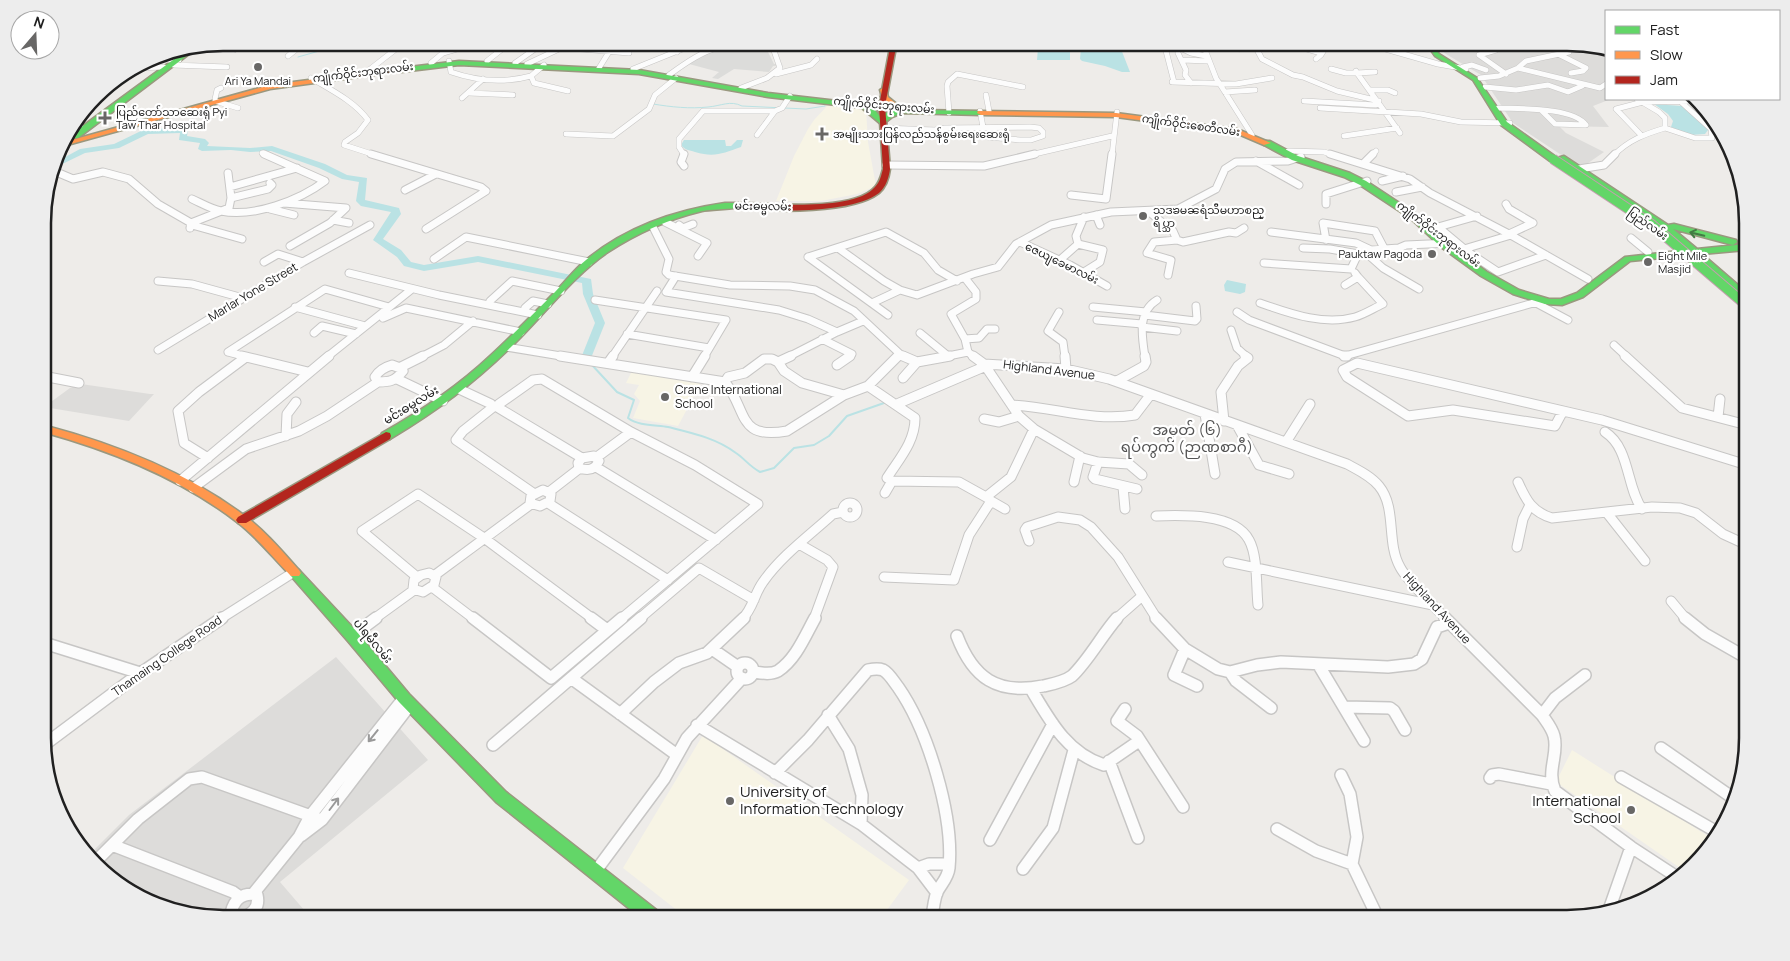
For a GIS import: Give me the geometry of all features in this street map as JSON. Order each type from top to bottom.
[{"type":"main road","name":"မင်းဓမ္မလမ်း","points":[[242,520],[443,401],[506,347],[589,262],[618,242],[668,221],[707,208],[725,205],[816,206],[857,200],[877,191],[886,178],[882,107],[883,90],[892,51]]},
{"type":"main road","name":"ပြည်လမ်း","points":[[1433,51],[1441,62],[1463,68],[1475,79],[1507,123],[1651,224],[1739,299]]},
{"type":"main road","name":"ပြည်လမ်း","points":[[1437,51],[1484,79],[1507,123]]},
{"type":"main road","points":[[78,131],[181,57]]},
{"type":"main road","name":"ကျိုက်ဝိုင်းဘုရားလမ်း","points":[[76,136],[270,87],[312,79],[448,62],[486,61],[639,72],[790,97]]},
{"type":"main road","name":"ကျိုက်ဝိုင်းဘုရားလမ်း","points":[[370,71],[448,62],[543,66]]},
{"type":"main road","name":"ကျိုက်ဝိုင်းဘုရားလမ်း","points":[[599,69],[633,69],[790,97],[900,109],[949,112],[1116,114],[1215,126],[1245,130],[1295,156]]},
{"type":"main road","points":[[883,90],[885,98],[900,109],[889,115],[883,125],[865,105],[875,100],[883,90]]},
{"type":"main road","name":"ကျိုက်ဝိုင်းဘုရားလမ်း","points":[[76,136],[215,100]]},
{"type":"main road","name":"ကျိုက်ဝိုင်းဘုရားလမ်း","points":[[983,111],[1116,114]]},
{"type":"main road","points":[[76,134],[92,128],[110,128]]},
{"type":"main road","name":"ပြည်လမ်း","points":[[1551,155],[1579,170],[1661,223],[1676,253],[1739,304]]},
{"type":"main road","name":"ပြည်လမ်း","points":[[1551,155],[1551,160],[1664,238],[1661,248],[1713,267],[1739,290]]},
{"type":"main road","name":"ပြည်လမ်း","points":[[1551,155],[1661,228],[1739,294]]},
{"type":"main road","points":[[1295,156],[1365,182]]},
{"type":"main road","name":"ကျိုက်ဝိုင်းဘုရားလမ်း","points":[[1365,182],[1387,194],[1406,210],[1434,228],[1447,244]]},
{"type":"main road","points":[[1661,223],[1691,233],[1739,244]]},
{"type":"main road","points":[[1447,244],[1468,264],[1493,278],[1538,300],[1561,302],[1576,298],[1596,284],[1619,263],[1628,259],[1739,244]]},
{"type":"main road","points":[[1538,300],[1563,295],[1588,279],[1612,259],[1622,255],[1719,250],[1739,245]]},
{"type":"main road","points":[[1713,267],[1710,257],[1719,250]]},
{"type":"main road","name":"ပါရမီလမ်း","points":[[52,430],[98,444],[132,457],[193,488],[242,520],[294,572],[407,701],[468,766],[501,796],[643,910]]},
{"type":"street","points":[[288,56],[294,51]]},
{"type":"street","points":[[370,71],[394,51]]},
{"type":"street","points":[[431,63],[438,55],[445,51]]},
{"type":"street","points":[[486,61],[499,51]]},
{"type":"street","points":[[513,64],[532,51]]},
{"type":"street","points":[[527,64],[555,51]]},
{"type":"street","points":[[601,51],[629,53]]},
{"type":"street","points":[[566,134],[613,136],[649,109],[655,95],[690,59],[709,51]]},
{"type":"street","points":[[774,51],[780,68],[776,74]]},
{"type":"street","points":[[1165,51],[1173,82],[1221,84],[1258,82],[1272,78]]},
{"type":"street","points":[[1169,51],[1178,53],[1191,52],[1207,58]]},
{"type":"street","points":[[1205,51],[1225,92],[1252,134]]},
{"type":"street","points":[[1258,51],[1262,58],[1293,75],[1303,77],[1337,91],[1380,103]]},
{"type":"street","points":[[1314,51],[1321,53],[1316,59]]},
{"type":"street","points":[[1397,51],[1441,62]]},
{"type":"street","points":[[1492,51],[1479,54],[1506,74]]},
{"type":"street","points":[[599,69],[610,52]]},
{"type":"street","points":[[633,69],[677,52]]},
{"type":"street","points":[[1484,79],[1506,74],[1526,62],[1569,52]]},
{"type":"street","points":[[1178,53],[1186,70],[1185,75],[1191,82]]},
{"type":"street","points":[[1558,54],[1586,68],[1583,71],[1571,73]]},
{"type":"street","points":[[1182,60],[1207,58]]},
{"type":"street","points":[[741,88],[747,84],[768,79],[776,74],[812,65],[817,59]]},
{"type":"street","points":[[163,62],[227,67]]},
{"type":"street","points":[[448,62],[451,72],[463,77],[483,79],[516,80],[532,76],[543,66]]},
{"type":"street","points":[[154,65],[172,63]]},
{"type":"street","points":[[1518,68],[1600,88],[1605,85]]},
{"type":"street","points":[[1331,69],[1346,73],[1356,71],[1375,72]]},
{"type":"street","points":[[1344,136],[1399,130],[1356,71]]},
{"type":"street","points":[[949,112],[947,86],[948,82],[958,74],[1022,87]]},
{"type":"street","points":[[532,76],[536,84],[568,91]]},
{"type":"street","points":[[312,79],[348,101],[365,115],[368,120],[358,133],[345,142],[344,144],[347,147],[482,187],[486,192],[426,229]]},
{"type":"street","points":[[462,98],[483,79]]},
{"type":"street","points":[[1484,79],[1516,90],[1548,85],[1568,92],[1582,86]]},
{"type":"street","points":[[1541,87],[1556,93]]},
{"type":"street","points":[[220,88],[217,90],[215,100],[238,108]]},
{"type":"street","points":[[1225,92],[1255,90]]},
{"type":"street","points":[[1371,90],[1388,90],[1395,93]]},
{"type":"street","points":[[469,93],[513,95]]},
{"type":"street","points":[[983,127],[986,95]]},
{"type":"street","points":[[684,166],[681,162],[684,154],[679,147],[679,140],[703,111],[775,111],[782,108],[790,97]]},
{"type":"street","points":[[1639,100],[1666,118],[1667,126],[1665,128]]},
{"type":"street","points":[[1304,101],[1380,103]]},
{"type":"street","points":[[1641,135],[1616,109],[1622,105],[1687,101]]},
{"type":"street","points":[[1681,102],[1710,128]]},
{"type":"street","points":[[1320,108],[1421,114],[1462,122],[1507,123]]},
{"type":"street","points":[[1498,108],[1542,111],[1579,117],[1586,125],[1555,124],[1542,111]]},
{"type":"street","points":[[757,135],[775,111]]},
{"type":"street","points":[[1071,195],[1106,199],[1116,114]]},
{"type":"street","points":[[883,125],[935,130],[983,127],[1039,128],[1043,132],[1043,136],[1031,140],[1020,140],[942,133],[935,130]]},
{"type":"street","points":[[1579,170],[1604,165],[1623,146],[1641,135],[1665,128],[1705,140],[1712,138],[1711,130]]},
{"type":"street","points":[[886,165],[984,166],[1112,136]]},
{"type":"street","points":[[1363,164],[1376,151]]},
{"type":"street","points":[[192,199],[222,212],[265,208],[284,203],[325,181],[262,152]]},
{"type":"street","points":[[1295,156],[1324,152],[1403,176],[1588,279]]},
{"type":"street","name":"ဇေယျခေမာလမ်း","points":[[1020,242],[1051,225],[1084,217],[1112,212],[1178,209],[1216,189],[1225,169],[1230,164],[1295,156]]},
{"type":"street","points":[[1256,161],[1299,185]]},
{"type":"street","points":[[230,187],[297,168]]},
{"type":"street","points":[[59,173],[73,179],[103,172],[130,179],[158,204],[191,225],[242,240]]},
{"type":"street","points":[[191,225],[229,208],[231,198],[228,173]]},
{"type":"street","points":[[405,190],[436,174]]},
{"type":"street","points":[[1382,181],[1403,176]]},
{"type":"street","points":[[1326,204],[1326,194],[1365,182]]},
{"type":"street","points":[[231,198],[268,189],[272,185],[270,183]]},
{"type":"street","points":[[1387,194],[1422,187]]},
{"type":"street","points":[[284,203],[346,208],[345,212],[290,246]]},
{"type":"street","points":[[1464,249],[1510,234],[1533,223],[1509,209],[1506,204]]},
{"type":"street","points":[[265,208],[294,215]]},
{"type":"street","points":[[1148,211],[1172,231],[1177,240]]},
{"type":"street","points":[[1096,215],[1100,225]]},
{"type":"street","points":[[1477,216],[1438,227],[1464,249],[1498,272],[1546,255]]},
{"type":"street","points":[[1078,244],[1076,236],[1084,217]]},
{"type":"street","points":[[333,220],[349,223]]},
{"type":"street","points":[[668,221],[683,228],[693,224]]},
{"type":"street","points":[[668,221],[707,242],[698,256]]},
{"type":"street","points":[[1326,240],[1322,223],[1375,231],[1385,250]]},
{"type":"street","points":[[1646,225],[1661,223]]},
{"type":"street","name":"Marlar Yone Street","points":[[158,350],[303,262],[370,225]]},
{"type":"street","points":[[653,227],[669,259],[666,272],[669,275],[730,286],[790,286],[815,290],[854,312],[900,354],[917,362],[968,352]]},
{"type":"street","points":[[1168,275],[1171,260],[1147,253],[1154,242],[1177,240],[1183,242],[1228,232],[1236,233],[1244,228]]},
{"type":"street","points":[[888,315],[808,257],[886,232],[924,253],[938,270],[961,279],[976,292],[976,299],[951,314],[965,339],[968,352],[985,364],[1019,416],[1034,429],[1080,456],[1098,462],[1130,464],[1142,475]]},
{"type":"street","points":[[1272,232],[1356,243],[1383,268],[1419,289]]},
{"type":"street","points":[[434,259],[466,237],[589,262]]},
{"type":"street","points":[[1631,238],[1676,253]]},
{"type":"street","points":[[838,248],[884,281],[900,290],[916,295],[998,267],[1011,249],[1020,242]]},
{"type":"street","name":"ဇေယျခေမာလမ်း","points":[[1020,242],[1084,272],[1107,286]]},
{"type":"street","points":[[1060,260],[1078,244]]},
{"type":"street","points":[[1078,244],[1103,250],[1103,260],[1100,264],[1084,272]]},
{"type":"street","points":[[1304,248],[1364,252],[1399,248],[1406,245],[1447,244]]},
{"type":"street","points":[[1351,269],[1364,252]]},
{"type":"street","points":[[264,262],[278,254],[303,262]]},
{"type":"street","points":[[1260,303],[1288,313],[1344,320],[1354,318],[1383,304],[1351,269],[1264,264]]},
{"type":"street","points":[[349,274],[538,315]]},
{"type":"street","points":[[676,276],[666,292],[779,310],[808,319],[836,332]]},
{"type":"street","points":[[1345,284],[1353,282],[1358,277]]},
{"type":"street","points":[[158,281],[192,284],[243,298]]},
{"type":"street","points":[[490,301],[512,281],[560,291]]},
{"type":"street","points":[[534,298],[544,288]]},
{"type":"street","points":[[308,372],[228,352],[324,289],[389,307]]},
{"type":"street","points":[[180,481],[308,372],[412,289]]},
{"type":"street","points":[[872,303],[900,290]]},
{"type":"street","points":[[608,364],[644,307],[657,291]]},
{"type":"street","points":[[595,300],[726,320],[692,377]]},
{"type":"street","points":[[1117,381],[1144,366],[1146,362],[1142,326],[1151,303],[1157,300]]},
{"type":"street","points":[[1520,311],[1538,300]]},
{"type":"street","points":[[1237,312],[1250,320],[1345,356],[1538,300],[1568,320]]},
{"type":"street","points":[[525,308],[532,301],[548,304]]},
{"type":"street","points":[[1093,307],[1195,321],[1197,319],[1196,306]]},
{"type":"street","points":[[295,307],[365,326]]},
{"type":"street","points":[[320,371],[388,314],[406,308],[521,332]]},
{"type":"street","points":[[1059,312],[1048,331],[1062,338],[1066,369]]},
{"type":"street","points":[[1097,320],[1177,331]]},
{"type":"street","points":[[378,382],[375,377],[383,368],[391,366],[401,367],[444,345],[472,321]]},
{"type":"street","points":[[778,362],[836,332],[863,321]]},
{"type":"street","points":[[314,333],[322,326],[356,334]]},
{"type":"street","points":[[965,339],[979,338],[987,329],[995,329]]},
{"type":"street","points":[[1224,421],[1221,392],[1238,366],[1248,358],[1237,348],[1231,330]]},
{"type":"street","points":[[920,333],[948,356]]},
{"type":"street","points":[[627,334],[709,348]]},
{"type":"street","points":[[822,339],[852,354],[837,365]]},
{"type":"street","points":[[1614,345],[1682,408],[1739,423]]},
{"type":"street","points":[[506,347],[725,382],[736,395],[745,423],[752,429],[762,432],[787,431],[844,395],[868,386],[900,354]]},
{"type":"street","points":[[208,458],[184,443],[178,411],[199,392],[246,357]]},
{"type":"street","points":[[725,382],[728,377],[746,373],[764,359],[772,359],[778,362],[784,371],[802,382],[844,395]]},
{"type":"street","points":[[904,378],[917,362]]},
{"type":"street","points":[[1563,411],[1555,426],[1453,410],[1408,416],[1346,377],[1343,370],[1357,363],[1602,420],[1739,463]]},
{"type":"street","points":[[896,404],[985,364]]},
{"type":"street","name":"Highland Avenue","points":[[985,364],[1066,369],[1117,381],[1361,470],[1378,483],[1386,494],[1397,562],[1400,568],[1449,623],[1542,715],[1552,730],[1555,740],[1550,776],[1551,784]]},
{"type":"street","points":[[193,488],[246,449],[299,431],[327,416],[378,382],[391,382],[397,379],[403,371],[401,367]]},
{"type":"street","points":[[52,378],[79,383]]},
{"type":"street","points":[[397,379],[443,401]]},
{"type":"street","points":[[432,587],[551,678],[758,504],[695,465],[631,432],[542,379],[532,380],[495,406],[463,431],[456,440],[533,493]]},
{"type":"street","points":[[868,386],[915,418],[916,424],[911,440],[887,478]]},
{"type":"street","points":[[459,389],[503,409],[582,458]]},
{"type":"street","points":[[1012,405],[1044,407],[1090,418],[1116,419],[1135,415],[1151,394]]},
{"type":"street","points":[[1718,417],[1720,399]]},
{"type":"street","points":[[286,436],[287,414],[296,402]]},
{"type":"street","points":[[1286,442],[1310,404]]},
{"type":"street","points":[[1205,414],[1216,474]]},
{"type":"street","points":[[984,419],[1002,422],[1019,416]]},
{"type":"street","points":[[1238,425],[1260,465],[1289,474]]},
{"type":"street","points":[[884,576],[954,580],[969,535],[988,499],[1011,478],[1034,429]]},
{"type":"street","points":[[580,468],[589,470],[631,432]]},
{"type":"street","points":[[1605,432],[1612,434],[1619,448],[1631,490],[1636,503],[1642,509]]},
{"type":"street","points":[[580,468],[578,463],[582,458],[591,456],[597,462],[716,540]]},
{"type":"street","points":[[1074,482],[1080,456]]},
{"type":"street","points":[[1098,462],[1095,479],[1123,487],[1136,488]]},
{"type":"street","points":[[531,504],[529,498],[533,493],[540,491],[549,492],[580,468]]},
{"type":"street","points":[[885,493],[892,481],[959,482],[1005,509]]},
{"type":"street","points":[[1518,482],[1529,507],[1539,514],[1552,518],[1642,509],[1674,508],[1692,511],[1703,516],[1727,538],[1739,542]]},
{"type":"street","points":[[1123,487],[1124,509]]},
{"type":"street","points":[[435,575],[531,504],[540,506],[548,502],[552,496],[549,492]]},
{"type":"street","points":[[417,577],[362,531],[418,494],[484,538],[607,630]]},
{"type":"street","points":[[548,502],[668,580]]},
{"type":"street","points":[[1517,547],[1523,519],[1529,507]]},
{"type":"street","points":[[620,714],[654,682],[679,663],[707,653],[712,649],[749,613],[761,584],[772,570],[833,514],[843,512]]},
{"type":"street","points":[[1607,513],[1645,561]]},
{"type":"street","points":[[1156,516],[1182,515],[1228,522],[1237,526],[1250,541],[1258,605]]},
{"type":"street","points":[[1029,541],[1025,530],[1026,527],[1058,517],[1080,520],[1092,527],[1118,557],[1157,620],[1186,649],[1218,669],[1230,672],[1257,665],[1281,662],[1388,667],[1414,664],[1422,659],[1437,627],[1449,623]]},
{"type":"street","points":[[754,672],[764,674],[777,672],[798,649],[816,616],[833,567],[828,560],[800,544]]},
{"type":"street","points":[[1228,562],[1433,605]]},
{"type":"street","points":[[492,745],[699,568],[754,600]]},
{"type":"street","name":"Thamaing College Road","points":[[51,740],[140,673],[294,572]]},
{"type":"street","points":[[414,590],[412,583],[417,577],[429,573],[435,575]]},
{"type":"street","points":[[352,636],[414,590],[423,592],[432,587],[437,580],[435,575]]},
{"type":"street","points":[[957,636],[960,646],[976,672],[987,681],[1011,689],[1031,690],[1056,683],[1070,676],[1105,631],[1130,604],[1141,597]]},
{"type":"street","points":[[1671,601],[1680,616],[1699,630],[1739,653]]},
{"type":"street","points":[[51,647],[140,673]]},
{"type":"street","points":[[712,649],[738,667]]},
{"type":"street","points":[[1186,649],[1174,675],[1197,686]]},
{"type":"street","points":[[744,663],[750,664],[754,668],[754,672],[748,678],[742,678],[736,673],[738,667],[744,663]]},
{"type":"street","points":[[1318,664],[1332,684],[1352,723],[1364,741]]},
{"type":"street","points":[[774,774],[868,670],[876,668],[885,671],[900,689],[918,719],[940,795],[948,843],[949,870],[937,892],[934,909]]},
{"type":"street","points":[[1230,672],[1236,681],[1271,708]]},
{"type":"street","points":[[1542,715],[1546,707],[1556,696],[1585,675]]},
{"type":"street","points":[[571,678],[677,755]]},
{"type":"street","points":[[595,872],[664,779],[697,725],[742,678]]},
{"type":"street","points":[[1031,690],[1067,745],[1094,763],[1106,763],[1139,741]]},
{"type":"street","points":[[231,910],[240,897],[253,894],[299,837],[310,816],[363,757],[407,701]]},
{"type":"street","points":[[1345,708],[1390,708],[1406,730]]},
{"type":"street","points":[[1125,709],[1116,721],[1137,736],[1182,807]]},
{"type":"street","points":[[828,715],[849,749],[862,794],[861,824]]},
{"type":"street","points":[[990,840],[1053,724]]},
{"type":"street","points":[[697,725],[774,774],[861,824],[918,868],[937,892]]},
{"type":"street","points":[[1661,748],[1729,795]]},
{"type":"street","points":[[1023,869],[1053,828],[1074,750]]},
{"type":"street","points":[[299,837],[322,820],[363,757]]},
{"type":"street","points":[[1106,763],[1138,838]]},
{"type":"street","points":[[1490,778],[1492,775],[1499,774],[1551,784],[1555,791],[1631,847],[1672,874]]},
{"type":"street","points":[[1341,775],[1350,794],[1357,837],[1352,864],[1374,909]]},
{"type":"street","points":[[100,857],[138,819],[190,779],[202,777],[322,820]]},
{"type":"street","points":[[1620,777],[1712,829]]},
{"type":"street","points":[[1277,830],[1316,851],[1352,864]]},
{"type":"street","points":[[112,845],[233,892],[240,897]]},
{"type":"street","points":[[1612,903],[1631,847]]},
{"type":"street","points":[[918,868],[929,864],[948,864]]},
{"type":"street","points":[[253,894],[258,898],[258,906],[255,910]]},
{"type":"shaded area","points":[[709,51],[768,51],[774,64],[784,65],[773,66],[769,72],[734,69],[718,79],[712,78],[719,72],[689,64]]},
{"type":"shaded area","points":[[1442,51],[1567,51],[1605,56],[1605,100],[1608,100],[1593,106],[1609,127],[1559,126],[1566,133],[1604,152],[1581,168],[1513,123],[1481,75]]},
{"type":"shaded area","points":[[828,105],[866,109],[868,142],[876,186],[857,194],[821,201],[776,201],[794,156],[808,129]]},
{"type":"shaded area","name":"Crane International School","points":[[632,371],[701,383],[678,426],[633,418],[640,401],[634,394],[639,385],[626,383]]},
{"type":"shaded area","points":[[81,384],[154,394],[129,421],[52,408],[52,401],[70,388]]},
{"type":"shaded area","points":[[336,657],[428,760],[280,882],[304,910],[223,910],[201,908],[168,901],[147,892],[118,874],[94,850],[129,815]]},
{"type":"shaded area","name":"University of Information Technology","points":[[703,735],[909,880],[887,910],[676,910],[623,868]]},
{"type":"shaded area","name":"International School","points":[[1572,750],[1708,836],[1679,867],[1556,782]]},
{"type":"water","points":[[1038,51],[1070,51],[1070,60],[1037,60]]},
{"type":"water","points":[[1081,51],[1122,51],[1130,72],[1122,72],[1080,59]]},
{"type":"water","points":[[1654,104],[1682,106],[1708,130],[1705,134],[1690,135],[1671,127],[1673,121],[1668,114]]},
{"type":"water","points":[[684,140],[725,140],[726,146],[731,146],[737,140],[743,140],[741,147],[714,155],[702,154],[686,149],[681,145]]},
{"type":"water","points":[[1227,280],[1246,284],[1245,292],[1240,294],[1225,291],[1224,285]]},
{"type":"waterway","points":[[298,57],[319,51]]},
{"type":"waterway","points":[[653,104],[687,108],[729,103],[742,106],[806,109],[825,106]]},
{"type":"waterway","points":[[62,162],[83,151],[116,146],[146,132],[185,131],[182,138],[202,141],[205,143],[202,149],[231,148],[250,150],[272,148],[322,166],[345,177],[364,180],[360,201],[364,204],[396,210],[396,214],[378,240],[401,255],[407,264],[424,268],[478,259],[587,281],[588,294],[600,323],[586,358]]},
{"type":"waterway","points":[[592,365],[617,392],[634,400],[628,418],[632,421],[668,427],[712,440],[739,455],[760,472],[774,468],[794,448],[814,445],[829,436],[847,416],[884,403]]},
{"type":"traffic: fast","points":[[1434,51],[1437,55],[1475,79],[1504,123],[1553,159]]},
{"type":"traffic: fast","points":[[76,136],[183,56]]},
{"type":"traffic: fast","points":[[401,70],[459,63],[639,72],[768,95],[916,112],[981,113]]},
{"type":"traffic: fast","points":[[865,107],[872,111],[882,123],[889,115],[900,111]]},
{"type":"traffic: fast","points":[[1267,143],[1295,158],[1347,175],[1363,183],[1413,216],[1444,245],[1484,274],[1516,292],[1548,302],[1562,302],[1580,295],[1628,259],[1739,248]]},
{"type":"traffic: fast","points":[[1561,158],[1661,223],[1739,290]]},
{"type":"traffic: fast","points":[[1553,159],[1651,224],[1739,299]]},
{"type":"traffic: fast","points":[[386,436],[433,408],[460,388],[510,343],[589,262],[624,238],[643,228],[683,213],[725,205],[746,205]]},
{"type":"traffic: fast","points":[[1671,226],[1733,242]]},
{"type":"traffic: fast","points":[[295,573],[352,636],[404,698],[501,797],[643,910]]},
{"type":"traffic: slow","points":[[72,142],[270,87],[401,70]]},
{"type":"traffic: slow","points":[[883,90],[885,98],[897,107]]},
{"type":"traffic: slow","points":[[981,113],[1116,115],[1237,131],[1267,143]]},
{"type":"traffic: slow","points":[[52,431],[95,444],[146,464],[195,489],[241,519],[295,573]]},
{"type":"traffic: jam","points":[[746,205],[801,207],[845,204],[863,198],[877,190],[885,178],[887,169],[882,106],[892,51]]},
{"type":"traffic: jam","points":[[242,520],[386,436]]},
{"type":"place","name":"Ari Ya Mandai","points":[[258,67]]},
{"type":"place","name":"ပြည်တော်သာဆေးရုံ Pyi Taw Thar Hospital","points":[[105,118]]},
{"type":"place","name":"အမျိုးသားပြန်လည်သန်စွမ်းရေးဆေးရုံ","points":[[822,134]]},
{"type":"place","name":"သဒၶမၼရံသီမဟာစည္ ရိပ္သာ","points":[[1143,216]]},
{"type":"place","name":"Pauktaw Pagoda","points":[[1432,254]]},
{"type":"place","name":"Eight Mile Masjid","points":[[1648,262]]},
{"type":"place","name":"Crane International School","points":[[665,397]]},
{"type":"place","name":"University of Information Technology","points":[[730,801]]},
{"type":"place","name":"International School","points":[[1631,810]]},
{"type":"district","name":"အမှတ် (၆) ရပ်ကွက် (ဉာဏစာဂီ)","points":[[1187,438]]}]
